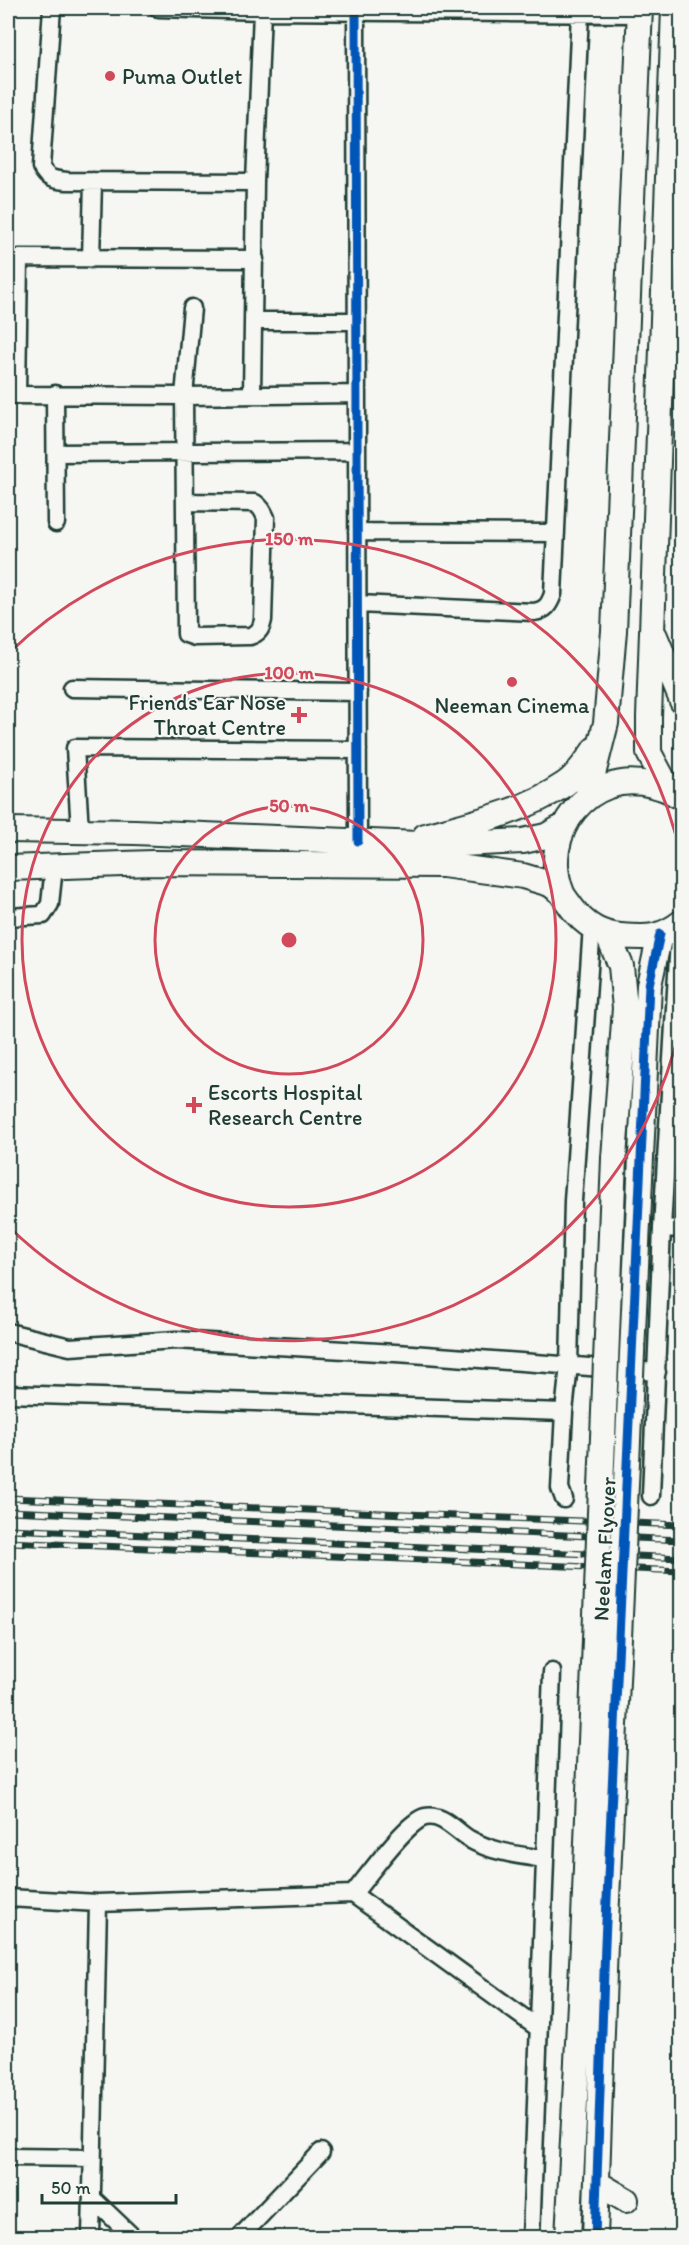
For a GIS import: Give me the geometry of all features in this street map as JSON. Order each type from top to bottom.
[{"type":"street","points":[[52,8],[41,167],[45,175],[54,180],[255,182]]},
{"type":"street","points":[[158,8],[356,12],[383,10],[580,13],[640,11],[614,631],[606,723],[587,798]]},
{"type":"street","points":[[674,8],[668,179],[672,342],[648,717],[650,753],[675,794]]},
{"type":"street","points":[[252,395],[255,182],[262,11]]},
{"type":"street","points":[[356,12],[358,841]]},
{"type":"street","points":[[358,604],[534,612],[544,610],[550,604],[553,594],[580,13]]},
{"type":"street","points":[[633,177],[668,179]]},
{"type":"street","points":[[91,259],[93,181]]},
{"type":"street","points":[[255,259],[13,257],[12,395],[357,394]]},
{"type":"street","points":[[186,502],[255,503],[264,512],[266,518],[263,620],[262,628],[257,633],[250,636],[195,637],[186,634],[184,396],[192,308]]},
{"type":"street","points":[[253,321],[356,321]]},
{"type":"street","points":[[55,394],[56,523]]},
{"type":"street","points":[[56,453],[357,452]]},
{"type":"street","points":[[357,532],[556,533]]},
{"type":"street","points":[[652,628],[681,701]]},
{"type":"street","points":[[72,688],[358,692]]},
{"type":"street","points":[[397,843],[464,826],[527,805],[567,784],[587,762],[602,738]]},
{"type":"street","points":[[80,831],[75,748],[358,750]]},
{"type":"street","points":[[562,893],[555,859],[566,820],[582,800],[611,784],[638,781],[675,794]]},
{"type":"street","points":[[8,830],[442,845],[524,841],[546,836],[564,826]]},
{"type":"street","points":[[8,917],[43,915],[50,904],[44,867],[33,830]]},
{"type":"street","points":[[8,868],[152,863],[443,865],[523,876],[550,884],[562,893],[581,920],[600,931],[649,938],[674,926],[651,1496]]},
{"type":"street","name":"Neelam Flyover","points":[[594,1943],[641,1157],[649,985],[674,926]]},
{"type":"street","points":[[564,1498],[560,1488],[569,1365],[573,1201],[600,931]]},
{"type":"street","name":"Neelam Flyover","points":[[594,1943],[614,1158],[625,1008],[621,966],[600,931]]},
{"type":"street","points":[[662,1228],[681,1229]]},
{"type":"street","points":[[8,1332],[70,1347],[176,1340],[657,1372]]},
{"type":"street","points":[[8,1394],[564,1412]]},
{"type":"street","points":[[531,2238],[552,1672]]},
{"type":"street","points":[[353,1894],[409,1826],[424,1817],[433,1816],[446,1822],[467,1838],[486,1848],[544,1859]]},
{"type":"street","points":[[8,1898],[98,1903],[353,1894],[538,2028]]},
{"type":"street","points":[[91,2238],[98,1903]]},
{"type":"street","points":[[594,1943],[597,2183],[595,2238]]},
{"type":"street","points":[[568,2238],[594,1943]]},
{"type":"street","points":[[239,2238],[321,2152]]},
{"type":"street","points":[[8,2157],[93,2158]]},
{"type":"street","points":[[597,2183],[626,2200]]},
{"type":"street","points":[[92,2198],[134,2238]]},
{"type":"railway","points":[[8,1498],[682,1525]]},
{"type":"railway","points":[[8,1511],[682,1540]]},
{"type":"railway","points":[[8,1529],[682,1558]]},
{"type":"railway","points":[[8,1542],[682,1571]]},
{"type":"cycle path","points":[[356,12],[358,841]]},
{"type":"cycle path","points":[[595,2238],[605,1943],[649,985],[660,934]]},
{"type":"place","name":"Puma Outlet","points":[[110,76]]},
{"type":"place","name":"Neeman Cinema","points":[[512,682]]},
{"type":"place","name":"Friends Ear Nose Throat Centre","points":[[299,715]]},
{"type":"place","name":"Escorts Hospital Research Centre","points":[[194,1105]]}]
